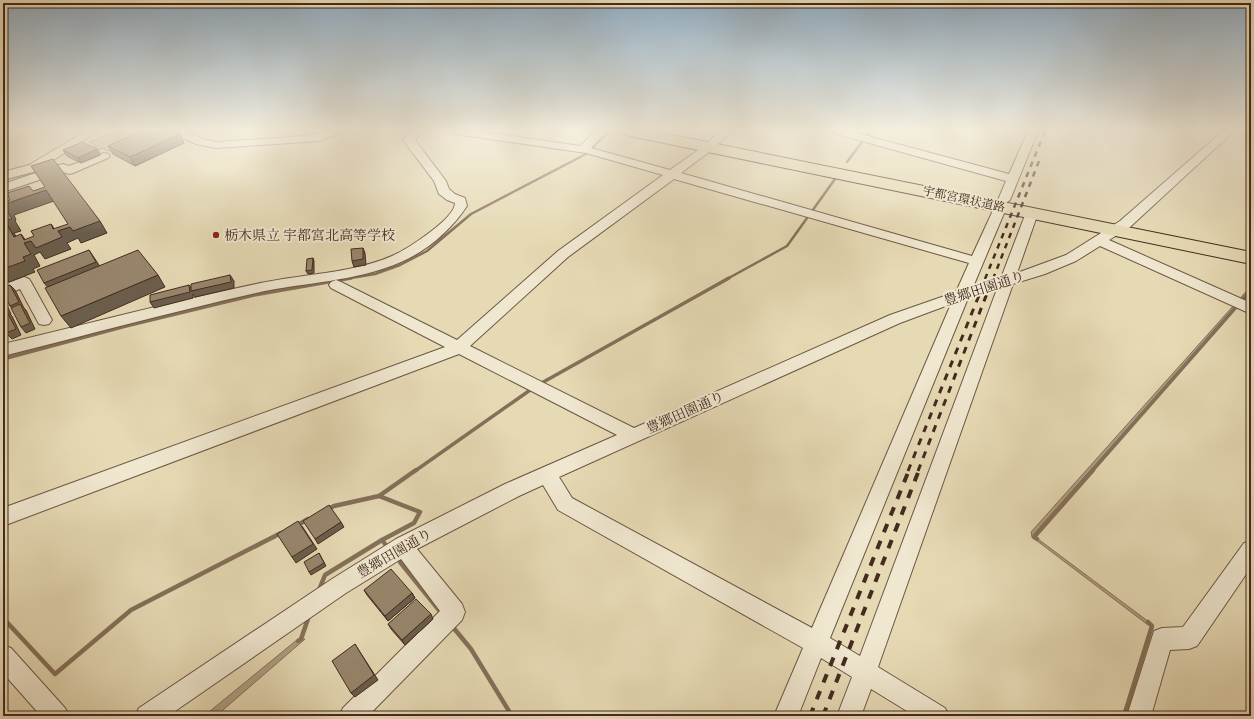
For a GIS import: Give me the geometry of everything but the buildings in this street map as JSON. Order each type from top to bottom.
[{"type":"highway","name":"宇都宮環状道路","points":[[829,165],[1120,227],[1251,258]]},
{"type":"highway","name":"宇都宮環状道路","points":[[1003,203],[1032,213],[1251,250]]},
{"type":"street","points":[[3,176],[34,168],[39,165]]},
{"type":"street","points":[[3,188],[63,168],[69,170],[83,165]]},
{"type":"street","points":[[3,350],[257,288],[369,269],[397,259],[425,243],[452,219],[461,206],[461,201],[450,197],[443,191],[440,181],[428,165]]},
{"type":"street","points":[[639,165],[976,261]]},
{"type":"street","points":[[3,517],[459,347],[563,254],[686,165]]},
{"type":"street","points":[[960,165],[1013,179]]},
{"type":"street","points":[[786,716],[976,261],[1019,165]]},
{"type":"street","name":"豊郷田園通り","points":[[147,716],[339,586],[403,546],[512,490],[896,319],[962,295],[1057,265],[1100,241],[1120,227],[1191,165]]},
{"type":"street","points":[[849,716],[1032,213]]},
{"type":"street","points":[[1100,241],[1251,309]]},
{"type":"street","points":[[3,291],[24,282],[44,320]]},
{"type":"street","points":[[336,285],[633,435]]},
{"type":"street","points":[[547,474],[565,504],[817,643],[937,716]]},
{"type":"street","points":[[351,716],[454,612],[403,546]]},
{"type":"street","points":[[1140,716],[1162,639],[1189,638],[1251,550]]},
{"type":"street","points":[[3,656],[57,716]]},
{"type":"shaded area","points":[[1251,286],[1251,289],[1034,534],[1034,536],[1153,625],[1148,625],[1032,537],[1031,532]]},
{"type":"shaded area","points":[[298,639],[305,639],[216,716],[204,716]]},
{"type":"waterway","points":[[351,278],[375,274],[400,265],[427,251],[471,214],[566,165]]},
{"type":"waterway","points":[[727,279],[787,246],[835,179]]},
{"type":"waterway","points":[[3,359],[126,326],[254,295],[351,278]]},
{"type":"waterway","points":[[345,279],[351,278]]},
{"type":"waterway","points":[[538,385],[729,278]]},
{"type":"waterway","points":[[1092,471],[1251,290]]},
{"type":"waterway","points":[[415,471],[533,388]]},
{"type":"waterway","points":[[379,496],[416,470]]},
{"type":"waterway","points":[[1037,539],[1034,537],[1093,470]]},
{"type":"waterway","points":[[328,509],[334,506],[379,496]]},
{"type":"waterway","points":[[379,496],[420,512],[414,523],[382,540]]},
{"type":"waterway","points":[[296,526],[308,519]]},
{"type":"waterway","points":[[3,618],[55,674],[131,610],[281,533]]},
{"type":"waterway","points":[[319,590],[325,575],[382,540]]},
{"type":"waterway","points":[[382,540],[385,544]]},
{"type":"waterway","points":[[400,562],[443,615]]},
{"type":"waterway","points":[[298,641],[301,639],[309,616]]},
{"type":"waterway","points":[[1124,716],[1152,626],[1148,622]]},
{"type":"waterway","points":[[452,626],[471,649],[512,716]]},
{"type":"railway","points":[[985,279],[1031,165]]},
{"type":"railway","points":[[993,279],[1038,165]]},
{"type":"railway","points":[[908,471],[986,278]]},
{"type":"railway","points":[[918,471],[993,278]]},
{"type":"railway","points":[[810,716],[909,470]]},
{"type":"railway","points":[[823,716],[919,470]]},
{"type":"place","name":"栃木県立 宇都宮北高等学校","points":[[216,235]]}]
